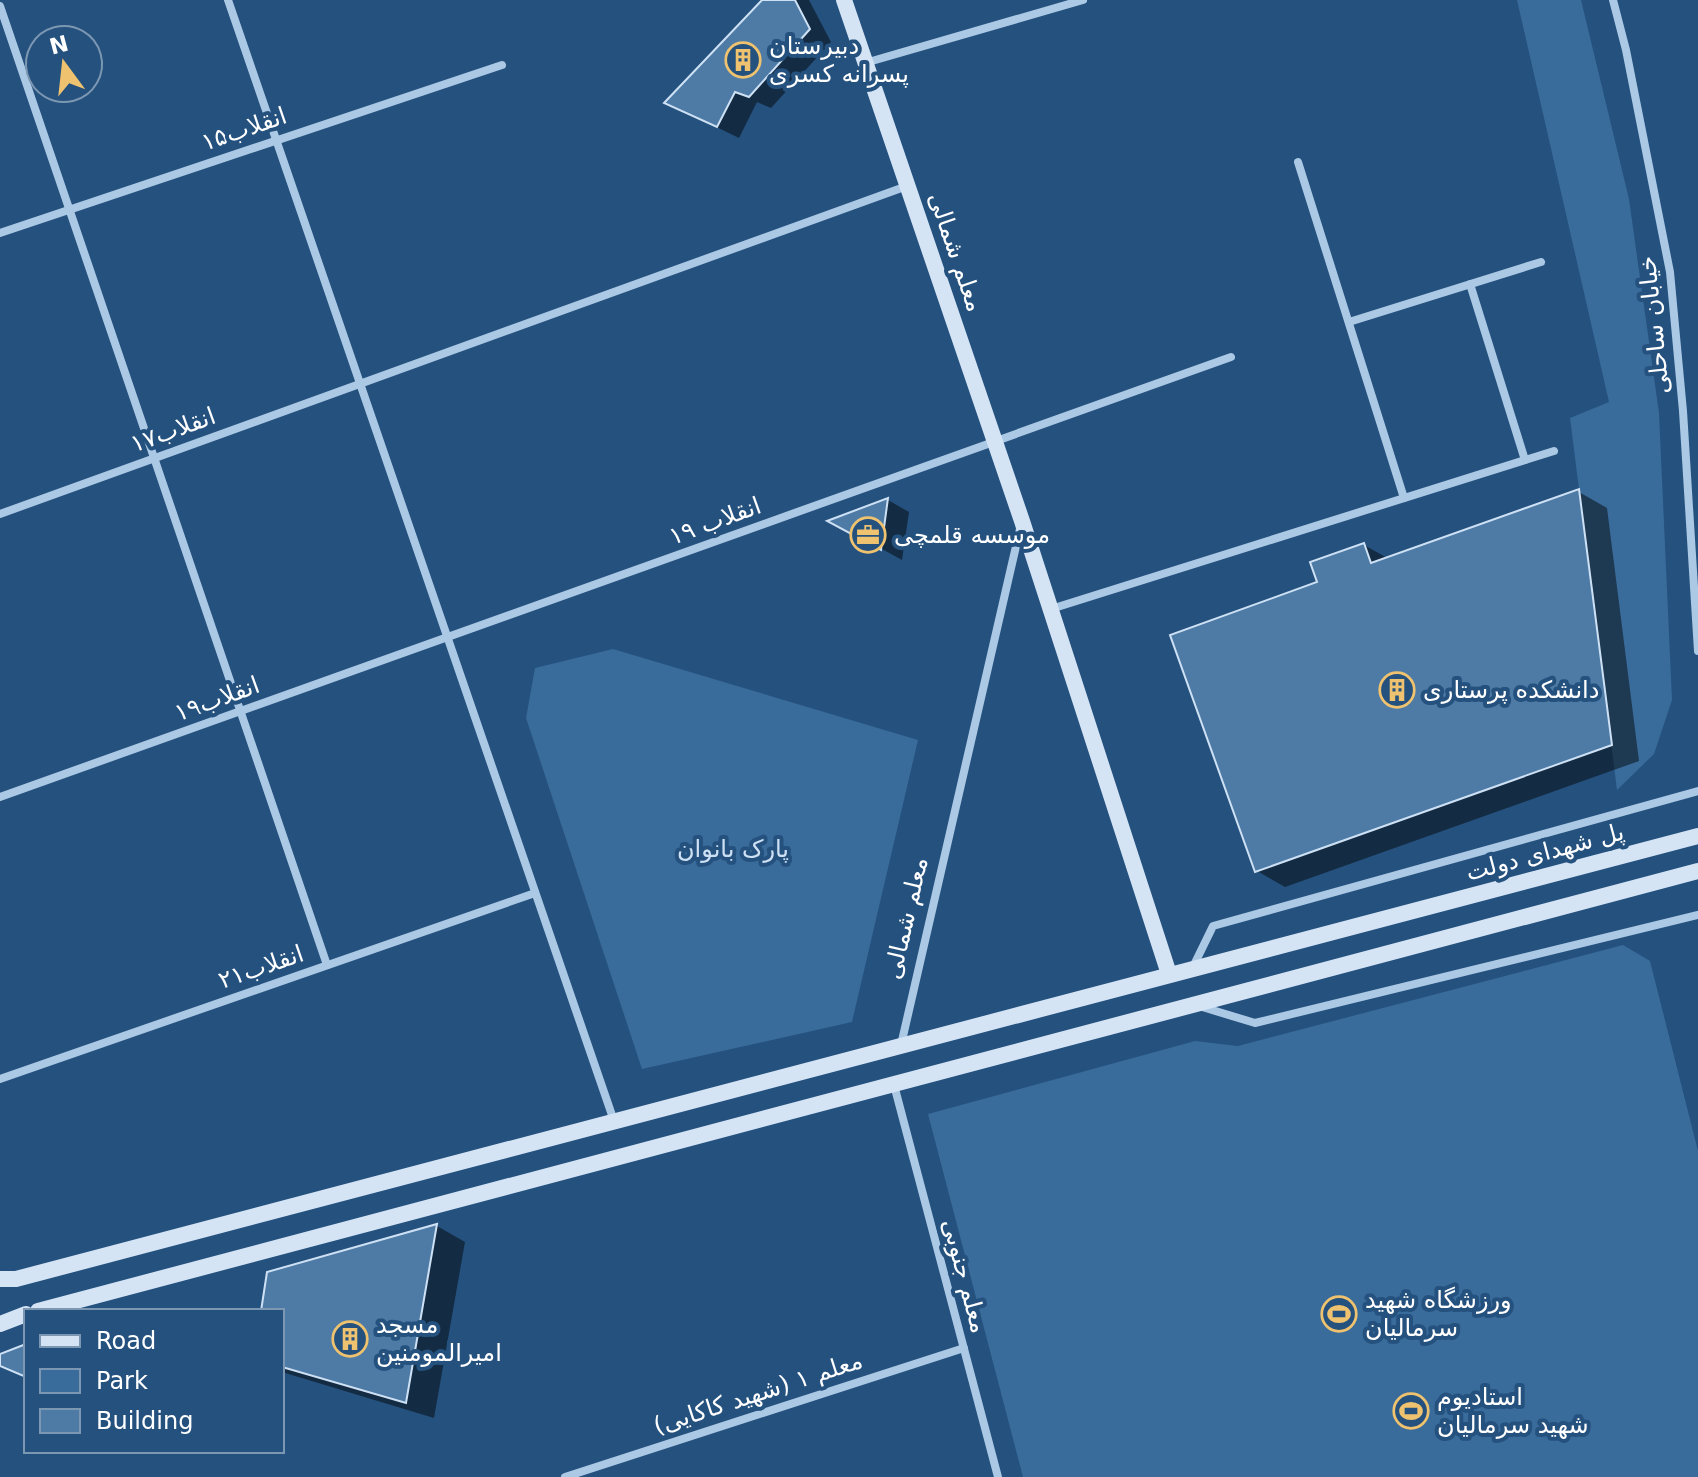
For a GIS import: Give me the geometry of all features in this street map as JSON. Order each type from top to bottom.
[{"type":"main road","name":"معلم شمالی","points":[[844,0],[996,443],[1169,974]]},
{"type":"main road","name":"پل شهدای دولت","points":[[0,1279],[16,1279],[1698,836]]},
{"type":"main road","points":[[46,1309],[1698,871]]},
{"type":"main road","points":[[0,1324],[24,1315]]},
{"type":"street","points":[[228,0],[614,1121]]},
{"type":"street","points":[[865,63],[1083,0]]},
{"type":"street","name":"خیابان ساحلی","points":[[1613,0],[1626,50],[1670,272],[1683,411],[1698,651]]},
{"type":"street","points":[[0,6],[327,965]]},
{"type":"street","name":"انقلاب۱۵","points":[[0,233],[502,65]]},
{"type":"street","points":[[1298,162],[1404,498]]},
{"type":"street","name":"انقلاب۱۷","points":[[0,514],[908,186]]},
{"type":"street","points":[[1349,322],[1541,262]]},
{"type":"street","points":[[1470,284],[1525,460]]},
{"type":"street","name":"انقلاب ۱۹","points":[[448,638],[1231,357]]},
{"type":"street","points":[[1051,609],[1554,451]]},
{"type":"street","name":"معلم شمالی","points":[[901,1045],[1022,521]]},
{"type":"street","name":"انقلاب۱۹","points":[[0,797],[448,638]]},
{"type":"street","points":[[1193,967],[1213,926],[1698,791]]},
{"type":"street","name":"انقلاب۲۱","points":[[0,1079],[535,893]]},
{"type":"street","points":[[1195,1005],[1255,1023],[1698,915]]},
{"type":"street","name":"معلم جنوبی","points":[[894,1085],[998,1477]]},
{"type":"street","name":"معلم ۱ (شهید کاکایی)","points":[[565,1477],[964,1348]]},
{"type":"green space","points":[[1517,0],[1581,0],[1629,199],[1659,413],[1672,700],[1654,754],[1617,790],[1570,418],[1609,402]]},
{"type":"green space","name":"پارک بانوان","points":[[613,649],[918,740],[852,1022],[642,1069],[526,718],[535,668]]},
{"type":"green space","name":"ورزشگاه شهید سرمالیان","points":[[1623,945],[1650,961],[1698,1151],[1698,1477],[1023,1477],[928,1114],[1195,1041],[1238,1046]]},
{"type":"building","name":"دبیرستان پسرانه کسری","points":[[762,0],[795,0],[810,29],[749,97],[735,92],[717,127],[664,103]]},
{"type":"building","name":"دانشکده پرستاری","points":[[1579,489],[1612,745],[1255,872],[1170,635],[1317,582],[1310,562],[1364,543],[1371,563]]},
{"type":"building","name":"موسسه قلمچی","points":[[888,498],[881,550],[827,521]]},
{"type":"building","name":"مسجد امیرالمومنین","points":[[437,1224],[406,1403],[284,1368],[284,1309],[261,1309],[267,1272]]},
{"type":"building","points":[[24,1345],[24,1376],[0,1366],[0,1354]]},
{"type":"place","name":"دبیرستان پسرانه کسری","points":[[743,60]]},
{"type":"place","name":"موسسه قلمچی","points":[[868,535]]},
{"type":"place","name":"دانشکده پرستاری","points":[[1397,690]]},
{"type":"place","name":"ورزشگاه شهید سرمالیان","points":[[1339,1314]]},
{"type":"place","name":"مسجد امیرالمومنین","points":[[350,1339]]},
{"type":"place","name":"استادیوم شهید سرمالیان","points":[[1411,1411]]}]
